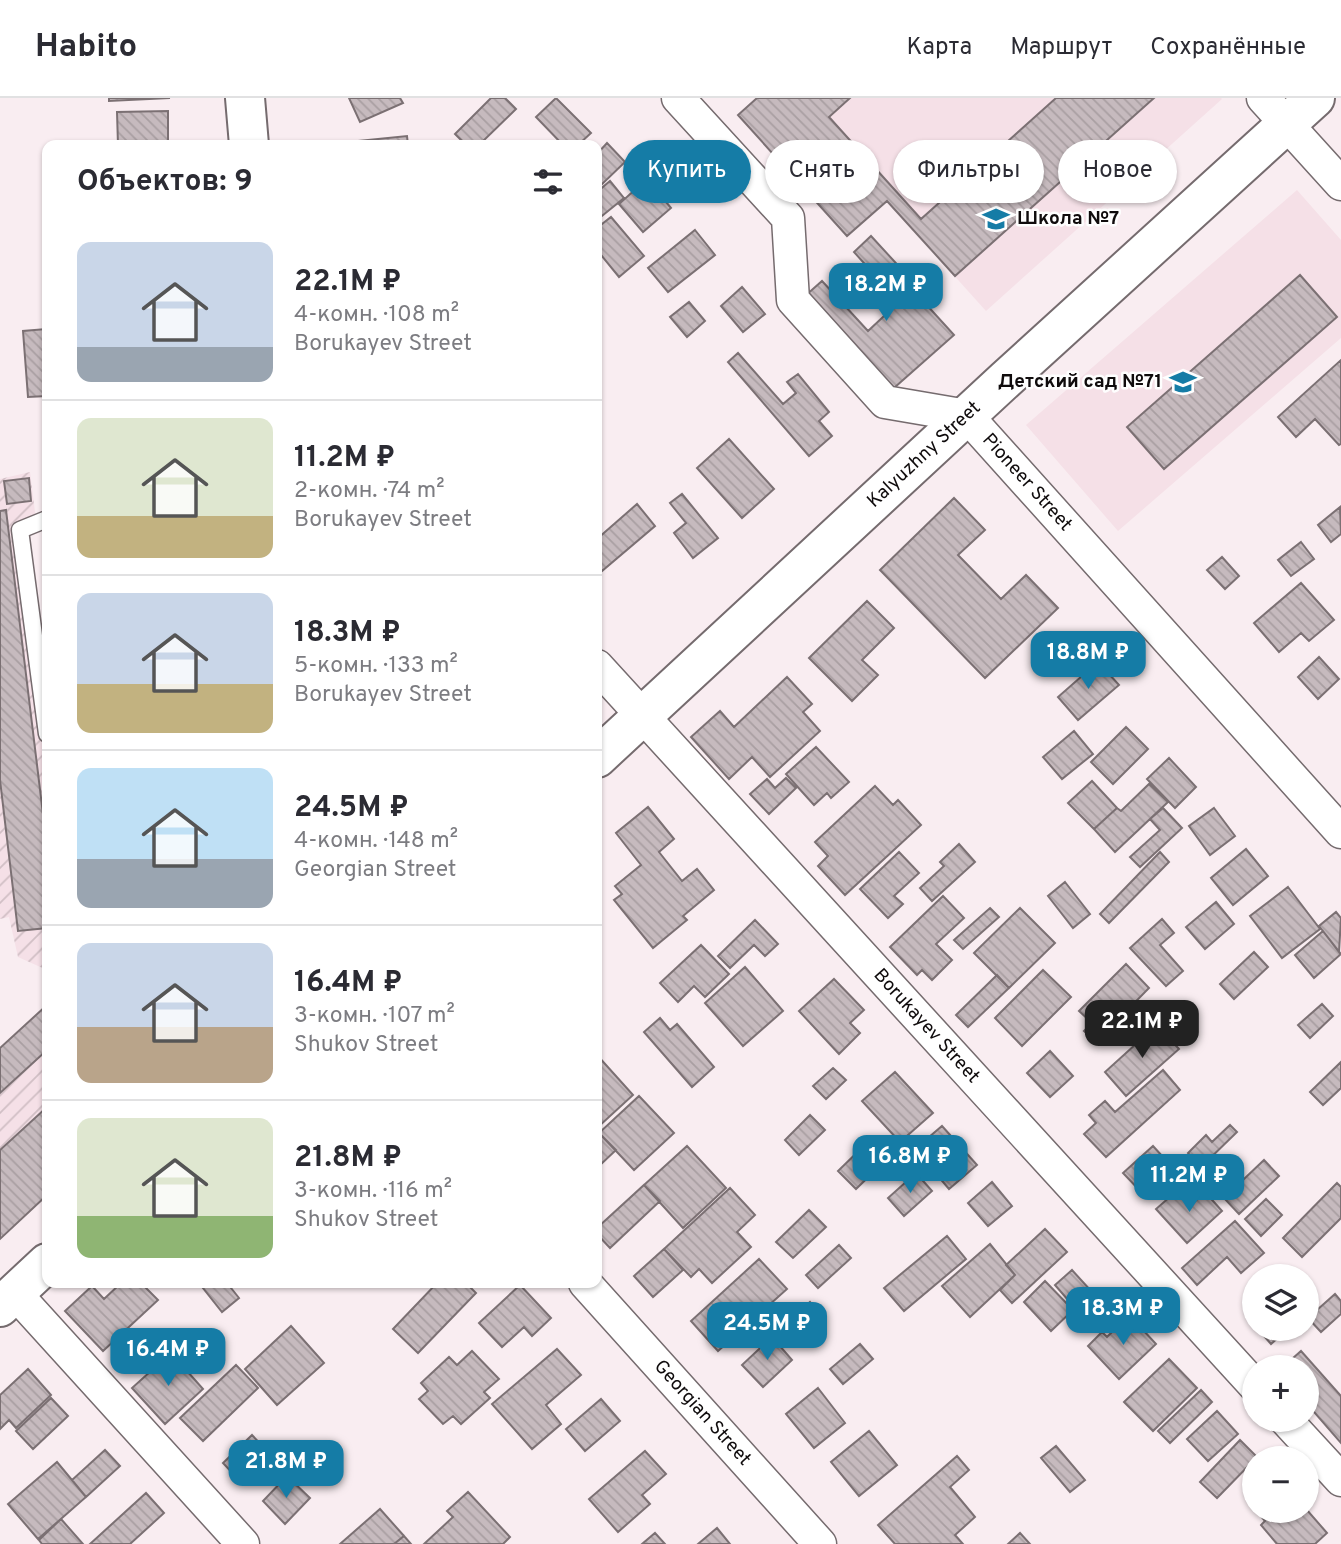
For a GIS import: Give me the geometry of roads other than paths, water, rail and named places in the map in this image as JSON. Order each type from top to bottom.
[{"type":"street","points":[[245,98],[249,140]]},
{"type":"street","name":"Pioneer Street","points":[[678,98],[788,218],[793,300],[885,402],[967,415],[1341,832]]},
{"type":"street","name":"Kalyuzhny Street","points":[[602,753],[967,415],[1275,111],[1315,98]]},
{"type":"street","points":[[1275,111],[1341,184]]},
{"type":"street","name":"Borukayev Street","points":[[602,671],[1242,1372]]},
{"type":"street","points":[[42,1269],[8,1300],[243,1544]]},
{"type":"street","name":"Georgian Street","points":[[590,1288],[820,1544]]},
{"type":"street","points":[[1297,1432],[1341,1480]]},
{"type":"lane","points":[[42,521],[20,530],[42,696]]},
{"type":"place","name":"Школа №7","points":[[996,219]]},
{"type":"place","name":"Детский сад №71","points":[[1183,382]]}]
